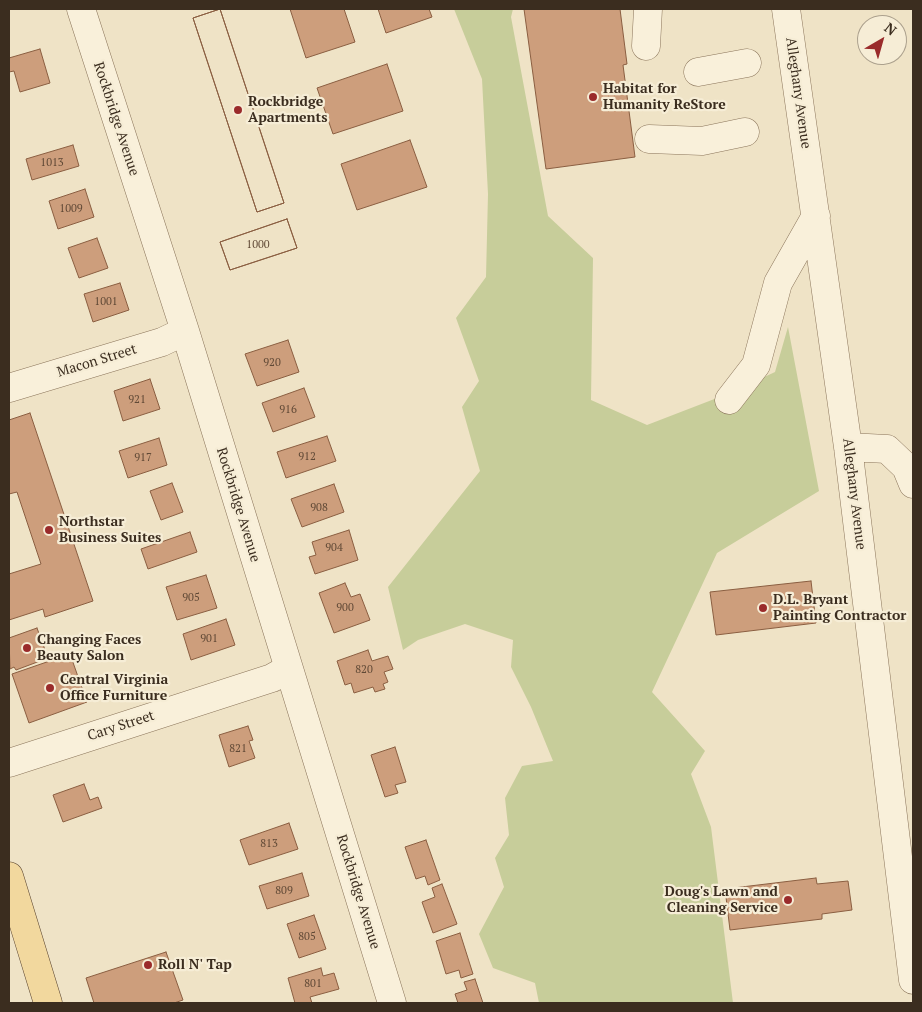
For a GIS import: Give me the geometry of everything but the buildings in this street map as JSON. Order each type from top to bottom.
[{"type":"main road","points":[[9,876],[48,1003]]},
{"type":"street","name":"Rockbridge Avenue","points":[[80,9],[185,331],[392,1003]]},
{"type":"street","points":[[646,46],[648,9]]},
{"type":"street","name":"Alleghany Avenue","points":[[786,9],[848,448],[913,980]]},
{"type":"street","points":[[698,72],[747,63]]},
{"type":"street","points":[[649,139],[702,141],[745,132]]},
{"type":"street","points":[[729,400],[756,365],[778,284],[816,216]]},
{"type":"street","name":"Macon Street","points":[[9,388],[162,342],[185,331]]},
{"type":"street","points":[[848,448],[887,449],[906,467],[913,484]]},
{"type":"street","name":"Cary Street","points":[[9,763],[272,678],[288,669]]},
{"type":"green space","points":[[454,9],[513,9],[511,17],[548,216],[593,258],[591,400],[647,425],[730,393],[775,372],[788,327],[819,491],[717,553],[652,692],[705,751],[691,774],[711,827],[733,1003],[539,1003],[535,983],[493,968],[479,934],[504,887],[495,858],[509,835],[505,798],[522,766],[553,761],[531,707],[511,667],[513,640],[465,624],[418,640],[403,650],[388,587],[480,471],[462,407],[479,381],[456,318],[486,277],[488,194],[482,79]]},
{"type":"place","name":"Habitat for Humanity ReStore","points":[[593,97]]},
{"type":"place","name":"Rockbridge Apartments","points":[[238,110]]},
{"type":"place","name":"Northstar Business Suites","points":[[49,530]]},
{"type":"place","name":"D.L. Bryant Painting Contractor","points":[[763,608]]},
{"type":"place","name":"Changing Faces Beauty Salon","points":[[27,648]]},
{"type":"place","name":"Central Virginia Office Furniture","points":[[50,688]]},
{"type":"place","name":"Doug's Lawn and Cleaning Service","points":[[788,900]]},
{"type":"place","name":"Roll N' Tap","points":[[148,965]]}]
